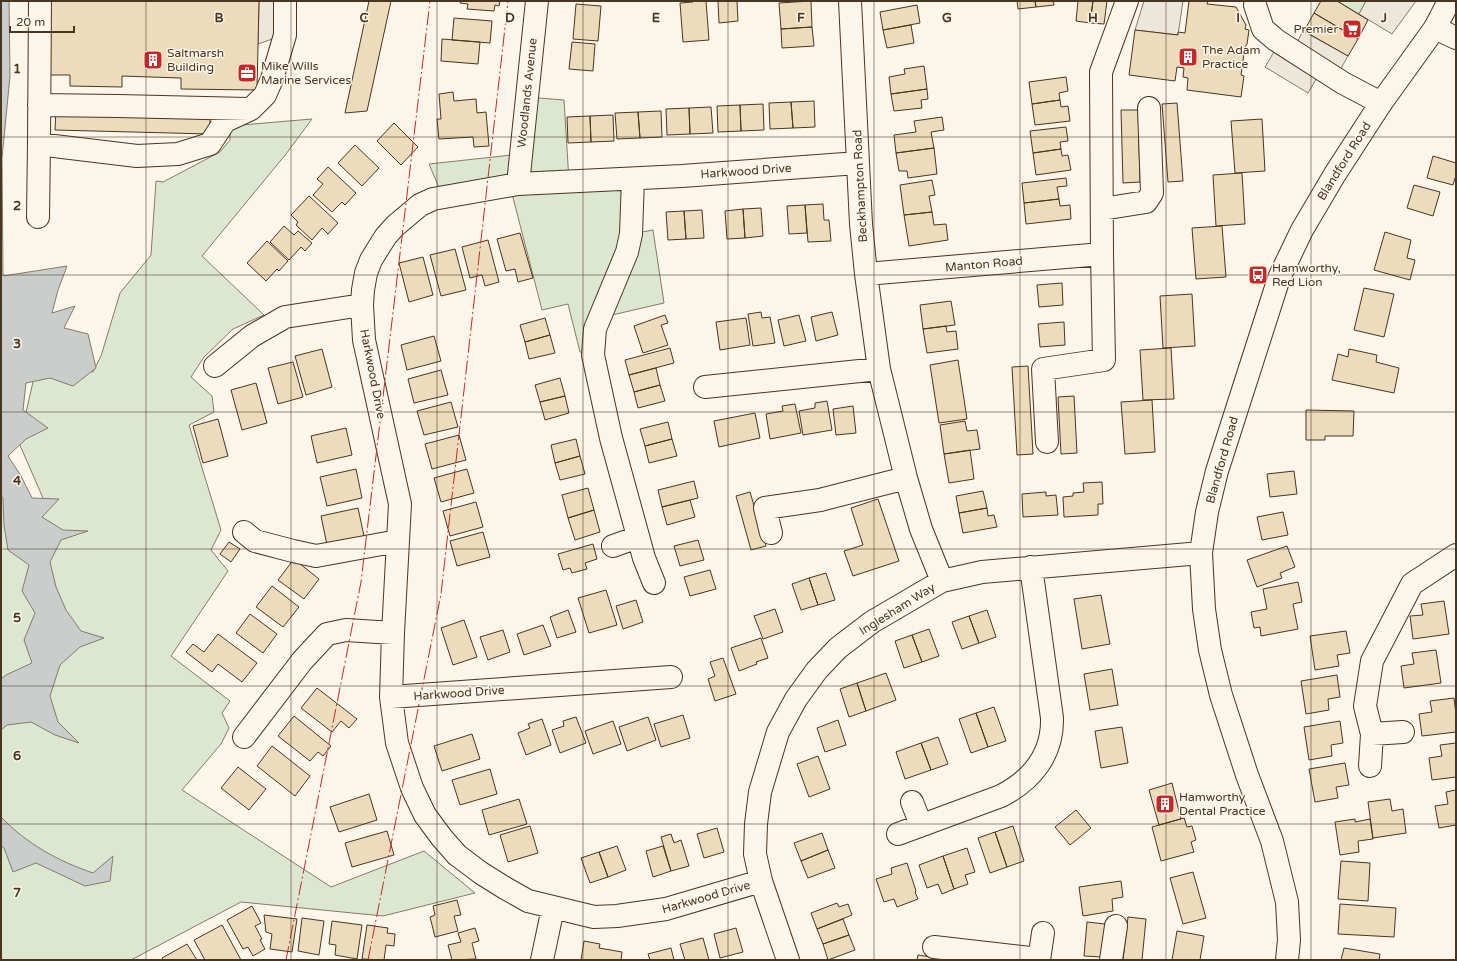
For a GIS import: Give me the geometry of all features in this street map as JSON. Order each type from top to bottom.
[{"type":"street","points":[[38,217],[40,1]]},
{"type":"street","points":[[39,143],[137,156],[178,154],[210,144],[226,122],[251,109],[266,95],[285,35],[285,1]]},
{"type":"street","name":"Woodlands Avenue","points":[[518,184],[537,1]]},
{"type":"street","name":"Beckhampton Road","points":[[850,1],[861,224],[866,274],[880,369],[906,478],[921,529],[942,581]]},
{"type":"street","points":[[1047,442],[1043,369],[1104,360],[1101,72],[1127,1]]},
{"type":"street","name":"Blandford Road","points":[[1287,960],[1289,940],[1288,902],[1272,842],[1247,775],[1221,695],[1210,650],[1204,609],[1201,553],[1207,512],[1217,471],[1279,278],[1302,230],[1335,174],[1381,103],[1435,28],[1449,1]]},
{"type":"street","points":[[1255,5],[1263,29],[1276,40],[1344,83],[1381,103]]},
{"type":"street","points":[[1435,28],[1456,38]]},
{"type":"street","points":[[39,105],[251,109]]},
{"type":"street","points":[[1102,209],[1146,202],[1152,193],[1149,108]]},
{"type":"street","name":"Harkwood Drive","points":[[761,881],[666,910],[594,917],[528,901],[482,874],[457,855],[425,815],[412,788],[398,743],[391,698],[400,504],[364,340],[362,305],[363,290],[371,260],[386,236],[395,226],[420,205],[433,199],[518,184],[858,163]]},
{"type":"street","points":[[633,178],[631,234],[627,252],[595,329],[592,355],[611,438],[644,558],[654,583]]},
{"type":"street","name":"Manton Road","points":[[866,274],[1102,254]]},
{"type":"street","points":[[215,366],[252,336],[285,317],[362,305]]},
{"type":"street","points":[[705,387],[880,369]]},
{"type":"street","points":[[771,533],[765,508],[820,500],[906,478]]},
{"type":"street","points":[[244,532],[255,541],[316,556],[398,541]]},
{"type":"street","points":[[613,546],[638,537]]},
{"type":"street","name":"Inglesham Way","points":[[788,960],[761,881],[755,854],[756,824],[760,792],[778,732],[796,699],[817,670],[838,648],[872,622],[942,581],[982,572],[1201,553]]},
{"type":"street","points":[[1370,766],[1372,734],[1365,706],[1372,661],[1412,584],[1456,555]]},
{"type":"street","points":[[898,834],[1001,796],[1013,790],[1030,774],[1045,755],[1052,730],[1052,718],[1030,568]]},
{"type":"street","points":[[244,737],[302,661],[326,634],[346,630],[393,633]]},
{"type":"street","name":"Harkwood Drive","points":[[391,698],[671,677]]},
{"type":"street","points":[[1372,734],[1403,732]]},
{"type":"street","points":[[912,802],[922,825]]},
{"type":"street","points":[[542,960],[552,908]]},
{"type":"street","points":[[1111,960],[1116,926]]},
{"type":"street","points":[[934,947],[1039,960],[1043,932]]},
{"type":"green space","points":[[1337,1],[1366,1],[1359,14]]},
{"type":"green space","points":[[527,97],[564,100],[569,181],[633,179],[631,234],[653,230],[664,303],[599,318],[593,355],[580,352],[568,304],[542,310],[510,186],[443,197],[429,164],[521,154]]},
{"type":"green space","points":[[312,119],[286,154],[202,256],[264,315],[233,329],[204,357],[191,377],[212,396],[214,412],[189,425],[221,530],[211,550],[228,571],[171,656],[230,701],[222,713],[229,728],[221,744],[182,790],[331,887],[424,851],[475,893],[383,916],[241,902],[131,960],[1,960],[1,496],[17,509],[46,505],[19,443],[38,360],[93,372],[101,356],[120,293],[151,255],[156,181],[163,182],[220,152],[230,140],[230,126]]},
{"type":"shaded area","points":[[1,1],[9,1],[10,76],[2,158],[3,276],[67,266],[58,290],[52,313],[75,306],[64,328],[88,334],[96,368],[73,386],[50,378],[26,383],[23,410],[48,428],[26,439],[8,456],[21,476],[32,498],[59,499],[42,517],[63,530],[88,531],[61,540],[50,562],[56,587],[66,610],[81,631],[104,638],[80,647],[60,665],[50,696],[58,722],[79,743],[55,735],[31,722],[7,725],[1,730],[1,679],[6,675],[32,663],[24,640],[35,613],[22,591],[29,565],[8,550],[4,525],[3,499],[1,495]]},
{"type":"shaded area","points":[[259,1],[276,1],[275,38],[258,44]]},
{"type":"shaded area","points":[[1144,1],[1183,1],[1178,35],[1135,30]]},
{"type":"shaded area","points":[[1366,1],[1416,1],[1392,34],[1359,14]]},
{"type":"shaded area","points":[[1303,31],[1348,56],[1340,70],[1295,46]]},
{"type":"shaded area","points":[[1275,50],[1318,76],[1308,93],[1265,67]]},
{"type":"shaded area","points":[[1,817],[21,835],[44,851],[93,873],[113,856],[110,881],[85,886],[36,863],[13,872],[4,848],[1,846]]},
{"type":"building","name":"Saltmarsh Building","points":[[50,1],[259,1],[257,90],[181,89],[181,78],[122,76],[122,87],[70,86],[70,75],[48,75]]},
{"type":"building","points":[[369,1],[391,1],[367,111],[345,113]]},
{"type":"building","points":[[461,1],[500,1],[499,6],[495,5],[494,11],[467,9],[468,4],[460,3]]},
{"type":"building","points":[[706,1],[709,40],[683,42],[680,3]]},
{"type":"building","points":[[718,1],[737,1],[738,21],[719,23]]},
{"type":"building","points":[[811,1],[812,27],[781,29],[779,3]]},
{"type":"building","points":[[1017,1],[1035,1],[1036,7],[1018,9]]},
{"type":"building","points":[[1035,1],[1053,1],[1054,5],[1036,7]]},
{"type":"building","points":[[1078,1],[1093,1],[1090,23],[1076,21]]},
{"type":"building","points":[[1093,1],[1107,1],[1104,24],[1090,23]]},
{"type":"building","name":"The Adam Practice","points":[[1189,1],[1208,1],[1207,4],[1236,7],[1246,25],[1245,29],[1249,30],[1241,75],[1244,76],[1241,97],[1187,90],[1188,78],[1183,77],[1184,68],[1177,67],[1175,81],[1129,75],[1135,30],[1178,35],[1178,32],[1185,33]]},
{"type":"building","name":"Premier","points":[[1321,1],[1337,1],[1368,20],[1358,39],[1314,13]]},
{"type":"building","points":[[576,4],[601,6],[598,41],[573,39]]},
{"type":"building","points":[[917,5],[920,23],[883,30],[880,12]]},
{"type":"building","points":[[1314,13],[1358,39],[1348,56],[1304,31]]},
{"type":"building","points":[[454,18],[492,21],[490,43],[452,40]]},
{"type":"building","points":[[911,25],[914,43],[887,48],[883,30]]},
{"type":"building","points":[[812,27],[814,46],[782,48],[781,29]]},
{"type":"building","points":[[442,39],[480,42],[478,64],[441,61]]},
{"type":"building","points":[[572,42],[595,44],[593,71],[569,69]]},
{"type":"building","points":[[924,66],[927,89],[891,94],[889,77],[905,74],[904,69]]},
{"type":"building","points":[[1066,77],[1068,91],[1059,93],[1060,100],[1032,104],[1029,82]]},
{"type":"building","points":[[927,89],[928,99],[921,100],[922,108],[894,111],[891,94]]},
{"type":"building","points":[[453,92],[454,101],[476,99],[477,113],[486,112],[489,146],[474,147],[473,137],[439,139],[437,119],[441,119],[439,94]]},
{"type":"building","points":[[1060,100],[1061,107],[1068,106],[1070,121],[1035,125],[1032,104]]},
{"type":"building","points":[[814,101],[815,127],[793,128],[791,102]]},
{"type":"building","points":[[791,102],[793,128],[770,129],[769,103]]},
{"type":"building","points":[[1177,103],[1183,181],[1168,182],[1162,104]]},
{"type":"building","points":[[763,104],[764,130],[741,131],[740,105]]},
{"type":"building","points":[[740,105],[741,131],[718,132],[717,106]]},
{"type":"building","points":[[711,107],[713,133],[690,134],[689,108]]},
{"type":"building","points":[[689,108],[690,134],[667,135],[666,109]]},
{"type":"building","points":[[56,109],[210,114],[210,134],[55,130]]},
{"type":"building","points":[[1121,110],[1138,110],[1140,182],[1123,183]]},
{"type":"building","points":[[661,111],[662,137],[640,138],[638,112]]},
{"type":"building","points":[[638,112],[640,138],[617,139],[615,113]]},
{"type":"building","points":[[613,115],[614,141],[591,142],[590,116]]},
{"type":"building","points":[[590,116],[591,142],[568,143],[567,117]]},
{"type":"building","points":[[942,117],[944,130],[931,132],[934,148],[896,153],[894,135],[916,132],[914,121]]},
{"type":"building","points":[[1262,119],[1265,171],[1235,173],[1231,121]]},
{"type":"building","points":[[394,123],[418,147],[401,165],[377,141]]},
{"type":"building","points":[[1066,127],[1068,141],[1060,142],[1061,149],[1033,153],[1030,131]]},
{"type":"building","points":[[355,145],[379,168],[362,186],[338,163]]},
{"type":"building","points":[[934,148],[937,174],[908,178],[907,171],[899,171],[896,153]]},
{"type":"building","points":[[1061,149],[1062,156],[1068,155],[1071,170],[1036,175],[1033,153]]},
{"type":"building","points":[[1433,156],[1456,163],[1456,175],[1453,185],[1427,178]]},
{"type":"building","points":[[328,167],[356,193],[345,205],[342,202],[332,212],[313,195],[323,184],[317,179]]},
{"type":"building","points":[[1242,173],[1245,224],[1216,226],[1213,175]]},
{"type":"building","points":[[1066,178],[1067,186],[1057,187],[1059,199],[1024,203],[1022,183]]},
{"type":"building","points":[[932,180],[935,195],[929,196],[932,212],[904,215],[900,185]]},
{"type":"building","points":[[1414,185],[1440,192],[1433,216],[1407,208]]},
{"type":"building","points":[[309,196],[338,223],[328,234],[322,228],[312,240],[296,225],[298,222],[291,215]]},
{"type":"building","points":[[1059,199],[1060,206],[1070,205],[1071,219],[1026,224],[1024,203]]},
{"type":"building","points":[[823,204],[824,220],[829,220],[831,241],[808,242],[805,205]]},
{"type":"building","points":[[805,205],[807,233],[789,234],[787,206]]},
{"type":"building","points":[[761,208],[763,236],[745,238],[743,209]]},
{"type":"building","points":[[743,209],[745,238],[727,239],[725,211]]},
{"type":"building","points":[[702,210],[704,238],[686,239],[684,211]]},
{"type":"building","points":[[684,211],[686,239],[668,240],[666,212]]},
{"type":"building","points":[[932,212],[934,225],[946,224],[948,240],[909,246],[904,215]]},
{"type":"building","points":[[284,226],[294,235],[298,231],[312,243],[305,251],[301,247],[289,260],[270,242]]},
{"type":"building","points":[[1222,226],[1226,277],[1196,279],[1192,228]]},
{"type":"building","points":[[1385,232],[1411,240],[1407,258],[1415,260],[1410,280],[1374,270]]},
{"type":"building","points":[[520,233],[533,278],[518,282],[515,269],[506,271],[497,239]]},
{"type":"building","points":[[488,240],[499,282],[485,286],[482,275],[470,278],[462,247]]},
{"type":"building","points":[[267,241],[288,261],[279,271],[277,269],[266,281],[247,263]]},
{"type":"building","points":[[455,249],[466,290],[441,296],[430,255]]},
{"type":"building","points":[[423,257],[433,295],[409,302],[399,263]]},
{"type":"building","points":[[1062,283],[1063,305],[1039,307],[1037,285]]},
{"type":"building","points":[[1364,288],[1394,294],[1384,337],[1354,330]]},
{"type":"building","points":[[1192,294],[1195,346],[1163,348],[1160,296]]},
{"type":"building","points":[[951,301],[955,325],[923,329],[920,305]]},
{"type":"building","points":[[761,312],[762,318],[770,317],[775,343],[753,346],[748,314]]},
{"type":"building","points":[[832,312],[838,335],[816,341],[811,317]]},
{"type":"building","points":[[665,315],[668,323],[661,325],[668,345],[643,353],[634,326]]},
{"type":"building","points":[[799,315],[806,341],[784,346],[778,320]]},
{"type":"building","points":[[545,318],[550,335],[525,342],[520,325]]},
{"type":"building","points":[[746,318],[750,345],[720,350],[716,322]]},
{"type":"building","points":[[1064,322],[1065,345],[1040,347],[1038,324]]},
{"type":"building","points":[[946,326],[947,332],[956,331],[958,349],[927,353],[923,329]]},
{"type":"building","points":[[550,335],[555,353],[529,359],[525,342]]},
{"type":"building","points":[[434,336],[441,361],[407,370],[401,345]]},
{"type":"building","points":[[670,348],[674,363],[629,375],[625,360]]},
{"type":"building","points":[[1171,348],[1174,399],[1143,400],[1140,350]]},
{"type":"building","points":[[322,349],[332,387],[306,395],[295,356]]},
{"type":"building","points":[[1349,349],[1377,355],[1376,362],[1399,368],[1394,393],[1332,380],[1338,354],[1348,357]]},
{"type":"building","points":[[958,360],[967,419],[939,423],[930,365]]},
{"type":"building","points":[[293,362],[303,397],[278,404],[268,368]]},
{"type":"building","points":[[1028,366],[1033,454],[1017,455],[1012,367]]},
{"type":"building","points":[[656,368],[660,385],[634,392],[629,375]]},
{"type":"building","points":[[441,370],[448,395],[414,403],[408,379]]},
{"type":"building","points":[[560,378],[565,396],[540,402],[535,385]]},
{"type":"building","points":[[256,383],[267,423],[242,430],[231,390]]},
{"type":"building","points":[[660,385],[665,401],[638,408],[634,392]]},
{"type":"building","points":[[565,396],[569,413],[545,420],[540,402]]},
{"type":"building","points":[[1074,396],[1077,453],[1061,454],[1058,397]]},
{"type":"building","points":[[1152,400],[1155,452],[1125,454],[1121,402]]},
{"type":"building","points":[[827,401],[832,430],[803,435],[799,411],[815,408],[815,403]]},
{"type":"building","points":[[451,402],[458,427],[424,435],[417,411]]},
{"type":"building","points":[[795,404],[801,433],[770,439],[766,414],[783,411],[782,406]]},
{"type":"building","points":[[853,406],[856,433],[836,435],[833,409]]},
{"type":"building","points":[[1306,410],[1354,411],[1353,436],[1325,436],[1325,440],[1306,440]]},
{"type":"building","points":[[755,413],[760,438],[719,447],[714,421]]},
{"type":"building","points":[[218,419],[228,456],[203,463],[193,426]]},
{"type":"building","points":[[965,421],[967,431],[977,430],[980,449],[944,454],[940,425]]},
{"type":"building","points":[[668,422],[672,439],[645,446],[640,429]]},
{"type":"building","points":[[346,428],[352,455],[317,463],[311,436]]},
{"type":"building","points":[[459,435],[466,460],[432,469],[425,444]]},
{"type":"building","points":[[576,439],[580,456],[555,463],[551,445]]},
{"type":"building","points":[[672,439],[677,456],[649,463],[645,446]]},
{"type":"building","points":[[970,450],[974,479],[949,483],[944,454]]},
{"type":"building","points":[[580,456],[585,474],[560,480],[555,463]]},
{"type":"building","points":[[356,469],[362,498],[327,506],[320,477]]},
{"type":"building","points":[[467,469],[474,493],[441,502],[434,478]]},
{"type":"building","points":[[1294,471],[1297,494],[1270,497],[1267,474]]},
{"type":"building","points":[[694,481],[698,498],[662,507],[658,490]]},
{"type":"building","points":[[1102,482],[1103,504],[1098,504],[1098,515],[1064,517],[1063,497],[1073,496],[1073,493],[1084,492],[1083,483]]},
{"type":"building","points":[[588,488],[594,510],[568,518],[562,495]]},
{"type":"building","points":[[983,491],[987,508],[959,513],[956,496]]},
{"type":"building","points":[[750,492],[766,546],[751,550],[736,496]]},
{"type":"building","points":[[1046,492],[1046,496],[1056,495],[1058,515],[1023,517],[1022,494]]},
{"type":"building","points":[[878,499],[899,561],[853,576],[844,551],[863,545],[851,508]]},
{"type":"building","points":[[690,500],[695,517],[667,525],[662,507]]},
{"type":"building","points":[[476,502],[483,527],[450,536],[443,511]]},
{"type":"building","points":[[358,508],[364,536],[327,545],[321,516]]},
{"type":"building","points":[[987,508],[988,516],[994,515],[997,527],[963,533],[959,513]]},
{"type":"building","points":[[594,510],[600,532],[575,540],[568,518]]},
{"type":"building","points":[[1283,512],[1288,535],[1262,540],[1257,517]]},
{"type":"building","points":[[483,532],[490,557],[457,566],[450,541]]},
{"type":"building","points":[[698,540],[704,560],[680,566],[674,546]]},
{"type":"building","points":[[229,542],[240,549],[231,562],[220,554]]},
{"type":"building","points":[[593,544],[597,559],[585,563],[587,569],[572,573],[570,568],[563,570],[558,554]]},
{"type":"building","points":[[1287,546],[1295,567],[1280,573],[1282,578],[1257,587],[1247,560]]},
{"type":"building","points":[[294,559],[319,579],[304,599],[278,580]]},
{"type":"building","points":[[710,570],[716,589],[690,596],[684,577]]},
{"type":"building","points":[[826,573],[835,600],[818,605],[809,578]]},
{"type":"building","points":[[809,578],[818,605],[801,610],[792,584]]},
{"type":"building","points":[[1298,582],[1302,602],[1293,604],[1298,629],[1261,636],[1260,627],[1254,628],[1251,612],[1267,609],[1263,589]]},
{"type":"building","points":[[272,586],[299,607],[283,627],[256,607]]},
{"type":"building","points":[[606,590],[617,625],[589,633],[578,598]]},
{"type":"building","points":[[1101,595],[1110,644],[1082,649],[1074,599]]},
{"type":"building","points":[[636,600],[643,622],[623,629],[616,606]]},
{"type":"building","points":[[1444,601],[1449,634],[1413,639],[1410,616],[1423,615],[1421,604]]},
{"type":"building","points":[[775,609],[783,632],[763,639],[754,616]]},
{"type":"building","points":[[568,610],[576,632],[557,638],[550,617]]},
{"type":"building","points":[[987,610],[996,637],[979,643],[969,616]]},
{"type":"building","points":[[250,614],[277,634],[263,653],[236,633]]},
{"type":"building","points":[[969,616],[979,643],[962,649],[952,622]]},
{"type":"building","points":[[464,620],[477,657],[453,665],[441,628]]},
{"type":"building","points":[[543,625],[551,646],[524,655],[517,634]]},
{"type":"building","points":[[929,629],[939,656],[922,662],[912,635]]},
{"type":"building","points":[[503,630],[510,652],[488,660],[480,637]]},
{"type":"building","points":[[1346,631],[1350,653],[1337,655],[1339,666],[1315,670],[1310,636]]},
{"type":"building","points":[[218,634],[257,663],[242,682],[218,664],[212,672],[186,652],[193,644],[204,652]]},
{"type":"building","points":[[912,635],[922,662],[904,668],[895,641]]},
{"type":"building","points":[[761,638],[768,658],[756,662],[757,664],[739,671],[731,648]]},
{"type":"building","points":[[1436,650],[1441,683],[1404,688],[1401,666],[1414,664],[1412,653]]},
{"type":"building","points":[[723,658],[736,694],[715,701],[708,679],[715,676],[710,662]]},
{"type":"building","points":[[1112,669],[1118,705],[1090,710],[1084,674]]},
{"type":"building","points":[[886,673],[896,700],[866,711],[857,683]]},
{"type":"building","points":[[1337,675],[1340,697],[1328,699],[1329,710],[1306,714],[1301,681]]},
{"type":"building","points":[[857,683],[866,711],[849,717],[840,689]]},
{"type":"building","points":[[317,688],[357,719],[349,728],[341,721],[332,732],[301,708]]},
{"type":"building","points":[[1454,698],[1456,732],[1422,736],[1419,714],[1432,712],[1430,701]]},
{"type":"building","points":[[994,707],[1006,741],[988,747],[976,713]]},
{"type":"building","points":[[976,713],[988,747],[971,753],[959,719]]},
{"type":"building","points":[[683,715],[690,738],[661,747],[654,724]]},
{"type":"building","points":[[294,716],[331,746],[323,756],[318,752],[310,761],[278,736]]},
{"type":"building","points":[[576,717],[586,743],[560,753],[552,730],[564,726],[563,721]]},
{"type":"building","points":[[648,717],[656,740],[627,751],[619,727]]},
{"type":"building","points":[[542,719],[551,745],[526,755],[518,733],[530,728],[528,724]]},
{"type":"building","points":[[838,720],[846,745],[825,752],[817,728]]},
{"type":"building","points":[[613,721],[621,744],[593,754],[585,731]]},
{"type":"building","points":[[1340,721],[1343,743],[1331,745],[1332,756],[1309,760],[1304,727]]},
{"type":"building","points":[[1122,727],[1128,763],[1101,768],[1095,731]]},
{"type":"building","points":[[472,734],[480,759],[442,771],[434,746]]},
{"type":"building","points":[[938,737],[948,764],[931,770],[921,743]]},
{"type":"building","points":[[921,743],[931,770],[905,779],[896,752]]},
{"type":"building","points":[[1456,743],[1456,777],[1432,780],[1429,758],[1442,756],[1440,745]]},
{"type":"building","points":[[272,746],[310,776],[295,796],[257,766]]},
{"type":"building","points":[[818,756],[830,789],[809,797],[797,764]]},
{"type":"building","points":[[1345,763],[1349,785],[1336,787],[1338,798],[1315,802],[1309,769]]},
{"type":"building","points":[[238,767],[266,789],[249,810],[221,788]]},
{"type":"building","points":[[490,769],[497,794],[460,805],[452,780]]},
{"type":"building","name":"Hamworthy Dental Practice","points":[[1172,783],[1181,819],[1159,825],[1149,790]]},
{"type":"building","points":[[1456,790],[1456,825],[1439,828],[1435,806],[1448,804],[1446,792]]},
{"type":"building","points":[[369,794],[377,820],[339,832],[330,807]]},
{"type":"building","points":[[519,799],[527,824],[489,835],[482,810]]},
{"type":"building","points":[[1390,799],[1392,811],[1403,809],[1406,833],[1373,838],[1368,802]]},
{"type":"building","points":[[1076,810],[1091,828],[1070,845],[1055,827]]},
{"type":"building","points":[[1184,818],[1187,827],[1192,826],[1196,840],[1191,842],[1194,852],[1161,861],[1152,827]]},
{"type":"building","points":[[1355,819],[1355,822],[1370,819],[1373,839],[1358,841],[1359,852],[1340,855],[1335,822]]},
{"type":"building","points":[[530,826],[538,853],[508,862],[500,835]]},
{"type":"building","points":[[1013,826],[1024,861],[1007,867],[995,832]]},
{"type":"building","points":[[717,828],[724,852],[704,858],[697,834]]},
{"type":"building","points":[[387,831],[394,855],[352,867],[345,843]]},
{"type":"building","points":[[995,832],[1007,867],[990,873],[978,838]]},
{"type":"building","points":[[822,833],[828,850],[801,861],[794,843]]},
{"type":"building","points":[[671,834],[674,843],[681,840],[689,866],[671,871],[661,837]]},
{"type":"building","points":[[617,846],[626,870],[608,877],[599,852]]},
{"type":"building","points":[[663,846],[671,871],[653,877],[646,851]]},
{"type":"building","points":[[967,848],[975,872],[965,875],[968,884],[954,889],[943,856]]},
{"type":"building","points":[[828,850],[835,868],[808,878],[801,861]]},
{"type":"building","points":[[599,852],[608,877],[590,883],[581,858]]},
{"type":"building","points":[[943,856],[954,889],[942,894],[938,884],[927,888],[919,865]]},
{"type":"building","points":[[1341,861],[1370,863],[1368,901],[1338,899]]},
{"type":"building","points":[[907,863],[918,899],[897,907],[894,899],[884,902],[876,879],[892,874],[891,868]]},
{"type":"building","points":[[1193,872],[1206,918],[1183,924],[1170,878]]},
{"type":"building","points":[[1121,881],[1123,897],[1112,899],[1113,911],[1083,916],[1079,887]]},
{"type":"building","points":[[457,900],[461,915],[454,916],[458,931],[435,937],[430,917],[435,915],[433,906]]},
{"type":"building","points":[[837,903],[839,907],[848,904],[852,915],[817,929],[811,913]]},
{"type":"building","points":[[1340,904],[1396,908],[1394,937],[1338,934]]},
{"type":"building","points":[[252,906],[261,923],[255,926],[262,939],[260,940],[265,949],[253,956],[248,947],[243,949],[227,920]]},
{"type":"building","points":[[264,915],[297,919],[292,952],[270,949],[272,934],[266,932]]},
{"type":"building","points":[[1128,917],[1146,919],[1142,960],[1123,960]]},
{"type":"building","points":[[302,918],[324,921],[319,955],[298,951]]},
{"type":"building","points":[[843,919],[849,935],[823,944],[817,929]]},
{"type":"building","points":[[332,921],[362,925],[357,959],[335,955],[336,945],[329,944]]},
{"type":"building","points":[[1087,922],[1105,924],[1102,957],[1084,956]]},
{"type":"building","points":[[222,925],[241,960],[205,960],[194,940]]},
{"type":"building","points":[[367,925],[388,928],[387,933],[395,934],[394,946],[386,945],[384,960],[362,959]]},
{"type":"building","points":[[475,928],[479,941],[472,943],[476,959],[452,960],[448,945],[461,942],[458,933]]},
{"type":"building","points":[[736,928],[743,952],[720,958],[714,934]]},
{"type":"building","points":[[1177,931],[1204,936],[1200,960],[1172,960]]},
{"type":"building","points":[[849,935],[855,950],[828,960],[823,944]]},
{"type":"building","points":[[703,938],[709,960],[685,960],[680,944]]},
{"type":"building","points":[[584,941],[600,944],[599,948],[622,952],[621,960],[581,960]]},
{"type":"building","points":[[187,944],[197,960],[163,960],[162,958]]},
{"type":"building","points":[[671,948],[674,960],[650,960],[648,954]]},
{"type":"building","points":[[1344,948],[1380,954],[1379,960],[1341,960]]},
{"type":"building","points":[[918,955],[945,959],[945,960],[917,960]]},
{"type":"power","points":[[286,960],[361,582],[430,1]]},
{"type":"power","points":[[368,960],[441,594],[508,1]]},
{"type":"place","name":"Premier","points":[[1352,29]]},
{"type":"place","name":"The Adam Practice","points":[[1188,57]]},
{"type":"place","name":"Saltmarsh Building","points":[[153,60]]},
{"type":"place","name":"Mike Wills Marine Services","points":[[247,73]]},
{"type":"place","name":"Hamworthy, Red Lion","points":[[1258,275]]},
{"type":"place","name":"Hamworthy Dental Practice","points":[[1165,804]]}]
